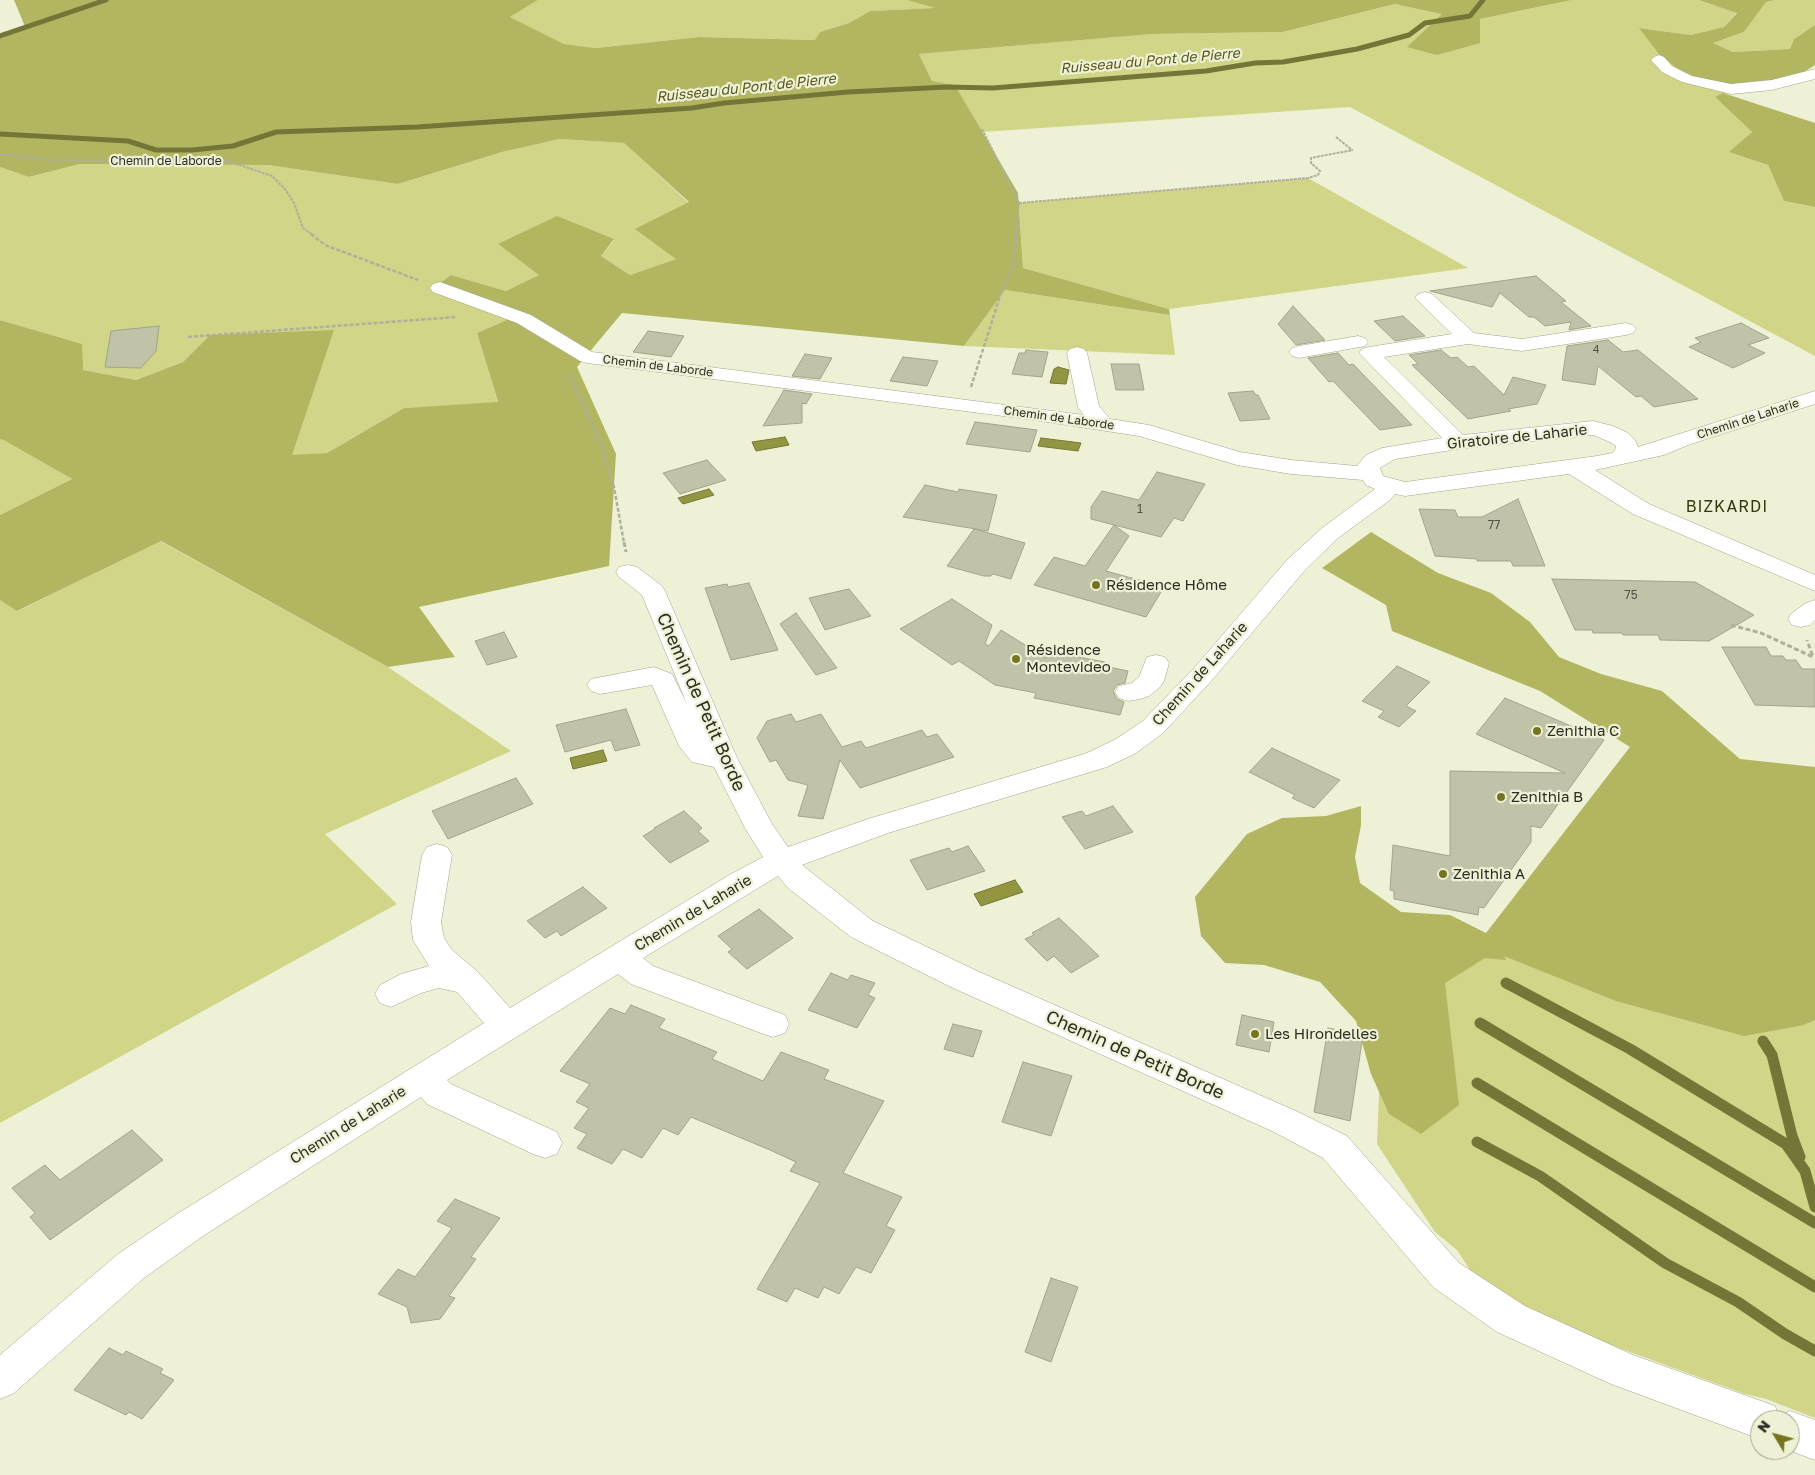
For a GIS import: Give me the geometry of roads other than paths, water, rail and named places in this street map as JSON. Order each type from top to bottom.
[{"type":"street","points":[[1659,60],[1668,69],[1687,79],[1707,86],[1732,89],[1772,85],[1815,74]]},
{"type":"street","name":"Chemin de Laborde","points":[[440,288],[524,319],[587,357],[1103,424],[1141,430],[1237,458],[1379,480]]},
{"type":"street","points":[[1425,298],[1468,338]]},
{"type":"street","points":[[1342,326],[1458,442]]},
{"type":"street","points":[[1299,352],[1468,338],[1522,346],[1626,329]]},
{"type":"street","points":[[1077,353],[1089,407],[1103,424]]},
{"type":"street","name":"Chemin de Laharie","points":[[1620,458],[1656,450],[1680,440],[1750,420],[1815,397]]},
{"type":"street","name":"Giratoire de Laharie","points":[[1379,480],[1368,467],[1374,460],[1390,454],[1458,442],[1593,428],[1620,438],[1627,445],[1626,451],[1620,458]]},
{"type":"street","name":"Chemin de Laharie","points":[[1605,431],[1680,440]]},
{"type":"street","points":[[1379,480],[1405,489],[1597,463],[1620,458]]},
{"type":"street","points":[[1573,466],[1641,509],[1815,584]]},
{"type":"street","name":"Chemin de Laharie","points":[[0,1380],[131,1266],[190,1225],[506,1026],[781,861],[878,826],[1097,760],[1126,746],[1153,727],[1204,673],[1296,565],[1330,533],[1382,495],[1379,480]]},
{"type":"street","name":"Chemin de Petit Borde","points":[[628,572],[653,591],[724,760],[760,828],[781,861],[799,880],[862,929],[964,979],[1284,1121],[1335,1147],[1446,1275],[1511,1319],[1625,1371],[1750,1416]]},
{"type":"street","points":[[1128,692],[1140,690],[1151,681],[1156,663]]},
{"type":"street","points":[[600,684],[654,675],[663,680],[689,740],[702,755],[724,760]]},
{"type":"street","points":[[436,855],[426,922],[428,940],[440,959],[467,981],[506,1026]]},
{"type":"street","points":[[619,957],[642,975],[774,1024]]},
{"type":"street","points":[[391,994],[412,983],[439,976],[467,981]]},
{"type":"street","points":[[424,1078],[439,1094],[545,1143]]},
{"type":"street","points":[[1800,1435],[1815,1440]]},
{"type":"waterway","points":[[0,36],[106,0]]},
{"type":"waterway","name":"Ruisseau du Pont de Pierre","points":[[0,134],[128,141],[156,150],[192,150],[233,146],[276,132],[417,127],[692,108],[724,103],[848,92],[947,87],[993,88],[1206,71],[1255,63],[1283,62],[1357,49],[1409,35],[1425,23],[1470,16],[1483,0]]},
{"type":"waterway","points":[[1506,983],[1630,1049],[1786,1144],[1805,1171],[1815,1207]]},
{"type":"waterway","points":[[1480,1023],[1815,1223]]},
{"type":"waterway","points":[[1763,1041],[1772,1055],[1792,1136],[1800,1157]]},
{"type":"waterway","points":[[1477,1083],[1815,1287]]},
{"type":"waterway","points":[[1477,1142],[1540,1176],[1665,1263],[1738,1302],[1785,1334],[1815,1351]]},
{"type":"place","name":"Résidence Hôme","points":[[1096,585]]},
{"type":"place","name":"Résidence Montevideo","points":[[1016,659]]},
{"type":"place","name":"Zenithia C","points":[[1537,731]]},
{"type":"place","name":"Zenithia B","points":[[1501,797]]},
{"type":"place","name":"Zenithia A","points":[[1443,874]]},
{"type":"place","name":"Les Hirondelles","points":[[1255,1034]]},
{"type":"district","name":"BIZKARDI","points":[[1727,507]]}]
